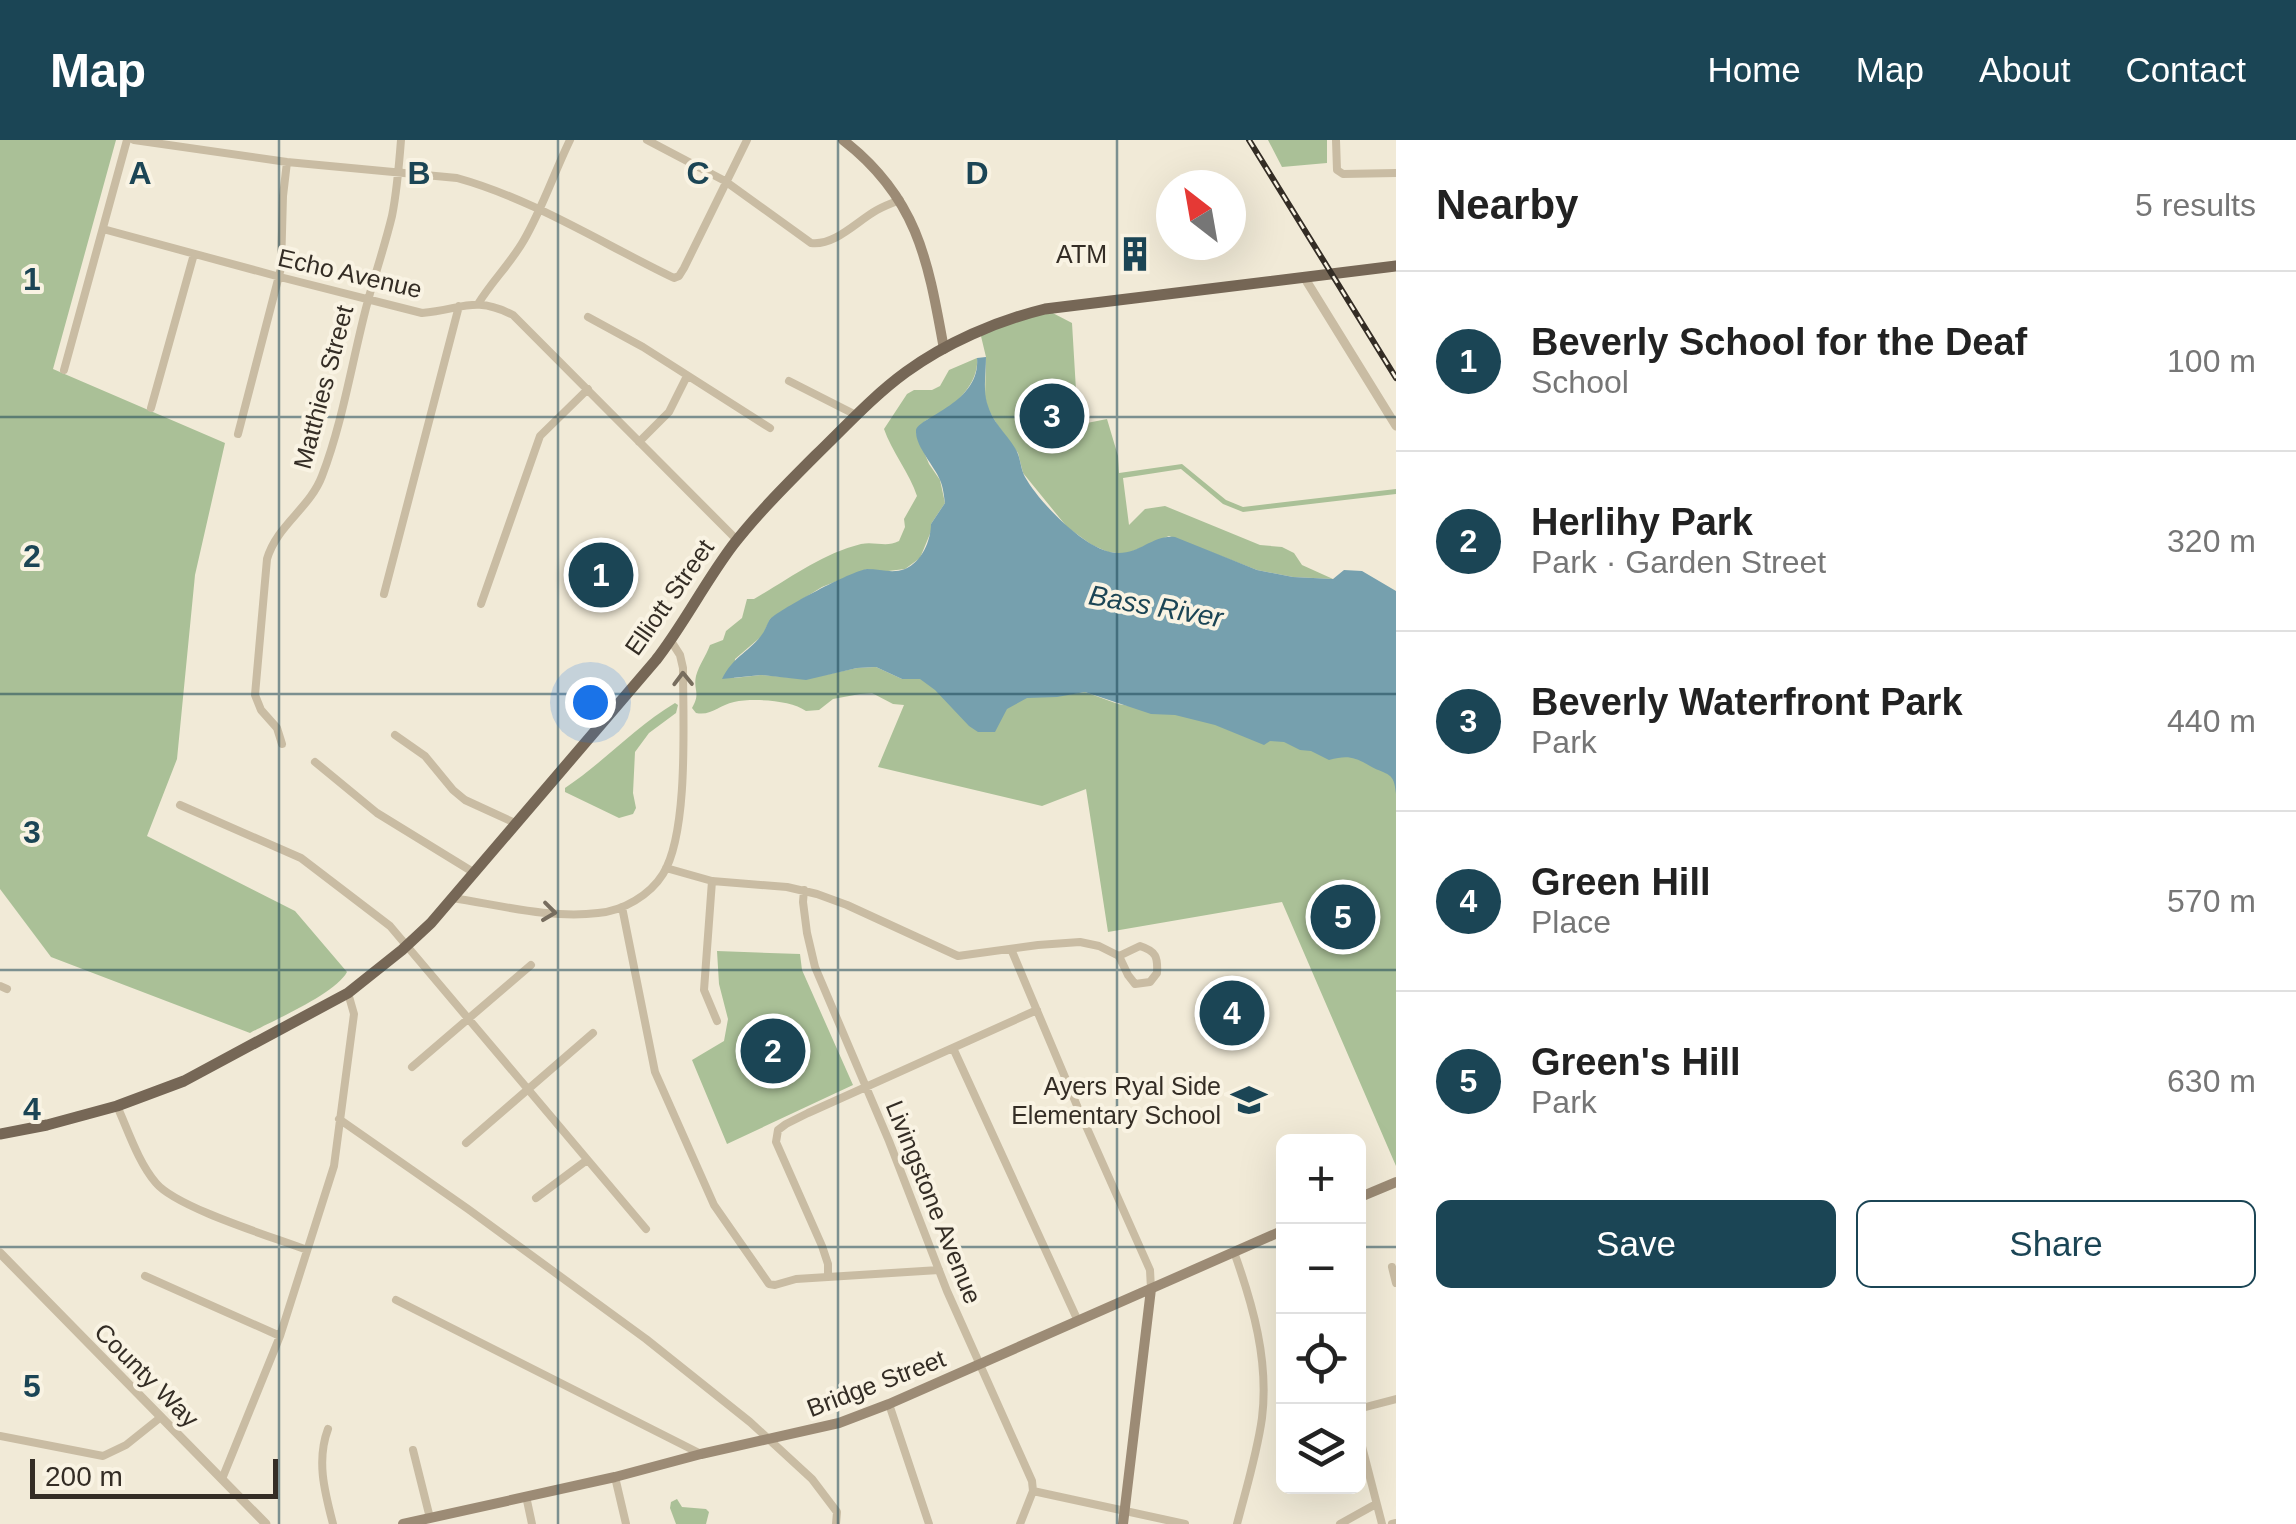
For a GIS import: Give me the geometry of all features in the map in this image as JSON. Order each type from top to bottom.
[{"type":"main road","points":[[842,140],[877,170],[916,230],[944,349]]},
{"type":"main road","name":"Elliott Street","points":[[0,1134],[116,1106],[184,1081],[348,993],[408,946],[671,640],[736,540],[767,504],[902,375],[994,325],[1045,308],[1396,266]]},
{"type":"main road","points":[[1366,1195],[1396,1182]]},
{"type":"main road","name":"Bridge Street","points":[[403,1524],[452,1518],[526,1496],[839,1423],[1276,1234]]},
{"type":"main road","points":[[1123,1524],[1150,1289]]},
{"type":"street","points":[[64,370],[131,140],[287,162],[457,178],[483,185],[538,210],[674,278],[684,268],[747,140]]},
{"type":"street","name":"Matthies Street","points":[[282,744],[277,728],[261,710],[255,695],[268,559],[279,532],[314,491],[332,444],[391,218],[401,140]]},
{"type":"street","points":[[478,304],[527,236],[570,140]]},
{"type":"street","points":[[647,140],[725,181],[803,238],[818,244],[900,200]]},
{"type":"street","points":[[1336,140],[1336,170],[1342,174],[1396,173]]},
{"type":"street","points":[[238,434],[280,277],[287,162]]},
{"type":"street","name":"Echo Avenue","points":[[103,229],[422,313],[478,304],[513,314],[736,540]]},
{"type":"street","points":[[152,408],[194,254]]},
{"type":"street","points":[[1304,277],[1396,426]]},
{"type":"street","points":[[384,594],[459,306]]},
{"type":"street","points":[[588,317],[770,428]]},
{"type":"street","points":[[639,442],[669,412],[688,376]]},
{"type":"street","points":[[789,381],[856,416]]},
{"type":"street","points":[[481,604],[540,436],[588,388]]},
{"type":"street","points":[[452,898],[567,914],[600,913],[622,907],[655,884],[674,849],[679,810],[684,668],[671,640]]},
{"type":"street","points":[[395,735],[425,756],[465,800],[515,823]]},
{"type":"street","points":[[316,762],[376,812],[473,872]]},
{"type":"street","points":[[180,805],[302,858],[390,926],[646,1229]]},
{"type":"street","points":[[666,868],[712,881],[804,890],[847,904],[958,956],[1080,942],[1119,956],[1135,984],[1150,982],[1157,973],[1158,958],[1147,948],[1140,946],[1119,956]]},
{"type":"street","points":[[712,881],[704,990],[717,1021]]},
{"type":"street","name":"Livingstone Avenue","points":[[804,890],[814,966],[939,1270],[1032,1481],[1032,1491]]},
{"type":"street","points":[[622,907],[655,1072],[714,1204],[769,1284],[939,1270]]},
{"type":"street","points":[[1011,949],[1150,1270],[1150,1289]]},
{"type":"street","points":[[412,1067],[532,965]]},
{"type":"street","points":[[222,1479],[280,1336],[334,1166],[354,1014],[348,993]]},
{"type":"street","points":[[828,1277],[822,1246],[780,1152],[778,1130],[1037,1010]]},
{"type":"street","points":[[466,1143],[593,1033]]},
{"type":"street","points":[[953,1048],[1078,1321]]},
{"type":"street","points":[[116,1106],[145,1165],[164,1190],[213,1215],[307,1250]]},
{"type":"street","points":[[339,1118],[468,1208],[750,1422],[812,1479],[837,1512],[836,1524]]},
{"type":"street","points":[[536,1198],[587,1160]]},
{"type":"street","points":[[1234,1252],[1258,1332],[1262,1390],[1258,1440],[1237,1524]]},
{"type":"street","name":"County Way","points":[[0,1254],[266,1524]]},
{"type":"street","points":[[1392,1266],[1396,1283]]},
{"type":"street","points":[[144,1276],[280,1336]]},
{"type":"street","points":[[396,1300],[701,1454]]},
{"type":"street","points":[[1366,1407],[1396,1399]]},
{"type":"street","points":[[889,1404],[929,1524]]},
{"type":"street","points":[[0,1436],[103,1456],[126,1445],[162,1417]]},
{"type":"street","points":[[328,1429],[323,1448],[323,1480],[334,1524]]},
{"type":"street","points":[[413,1450],[430,1518]]},
{"type":"street","points":[[1366,1463],[1382,1524]]},
{"type":"street","points":[[615,1477],[626,1524]]},
{"type":"street","points":[[1020,1524],[1032,1491],[1184,1524]]},
{"type":"street","points":[[526,1496],[532,1524]]},
{"type":"street","points":[[1340,1524],[1376,1504]]},
{"type":"green space","points":[[0,140],[116,140],[53,369],[225,443],[195,575],[177,759],[147,836],[295,911],[347,972],[317,998],[250,1033],[51,957],[0,889]]},
{"type":"green space","points":[[1268,140],[1327,140],[1327,163],[1282,167]]},
{"type":"green space","points":[[1045,309],[1072,323],[1077,407],[1087,423],[1107,419],[1119,473],[1182,464],[1226,500],[1243,507],[1396,489],[1396,494],[1243,512],[1223,504],[1181,469],[1123,478],[1129,525],[1145,509],[1165,506],[1260,545],[1282,547],[1294,553],[1302,565],[1333,579],[1257,570],[1169,536],[1126,554],[1092,545],[1067,527],[1023,473],[1018,453],[998,426],[985,397],[986,357],[980,332]]},
{"type":"green space","points":[[977,358],[976,372],[965,392],[948,408],[922,423],[916,433],[940,480],[945,503],[931,524],[920,558],[905,569],[867,569],[822,587],[770,619],[763,635],[735,659],[734,678],[761,675],[806,679],[876,667],[902,679],[919,671],[1066,695],[1085,692],[1118,704],[1283,731],[1387,762],[1396,774],[1396,1166],[1282,902],[1108,932],[1086,789],[1042,806],[878,767],[904,705],[872,693],[833,699],[819,710],[806,711],[791,704],[761,700],[734,702],[707,713],[696,713],[692,708],[696,676],[710,645],[723,640],[726,631],[742,618],[747,599],[754,599],[846,548],[899,541],[904,519],[917,496],[884,429],[907,394],[940,386],[949,370]]},
{"type":"green space","points":[[675,703],[676,713],[649,733],[635,752],[633,814],[619,818],[565,792],[565,788]]},
{"type":"green space","points":[[717,951],[800,954],[802,970],[853,1085],[727,1144],[692,1060],[724,1041],[728,1019],[719,984]]},
{"type":"green space","points":[[677,1499],[682,1507],[706,1509],[706,1524],[676,1524],[670,1508]]},
{"type":"water","name":"Bass River","points":[[986,357],[989,410],[1017,451],[1025,477],[1051,510],[1099,548],[1129,552],[1159,539],[1175,537],[1257,570],[1333,579],[1344,570],[1362,571],[1396,591],[1396,794],[1389,775],[1355,759],[1329,760],[1284,742],[1270,741],[1264,745],[1215,725],[1175,715],[1151,714],[1085,692],[1027,698],[1007,709],[995,732],[978,732],[920,679],[902,679],[876,667],[806,680],[761,675],[722,679],[764,632],[770,619],[788,607],[859,571],[900,570],[921,556],[931,524],[945,503],[941,482],[916,431],[960,398],[976,374],[977,358]]},
{"type":"railway","points":[[1249,140],[1396,378]]},
{"type":"place","name":"ATM","points":[[1135,254]]},
{"type":"place","name":"Beverly Waterfront Park","points":[[1052,416]]},
{"type":"place","name":"Beverly School for the Deaf","points":[[601,575]]},
{"type":"place","name":"Green's Hill","points":[[1343,917]]},
{"type":"place","name":"Green Hill","points":[[1232,1013]]},
{"type":"place","name":"Herlihy Park","points":[[773,1051]]},
{"type":"place","name":"Ayers Ryal Side Elementary School","points":[[1249,1100]]}]
